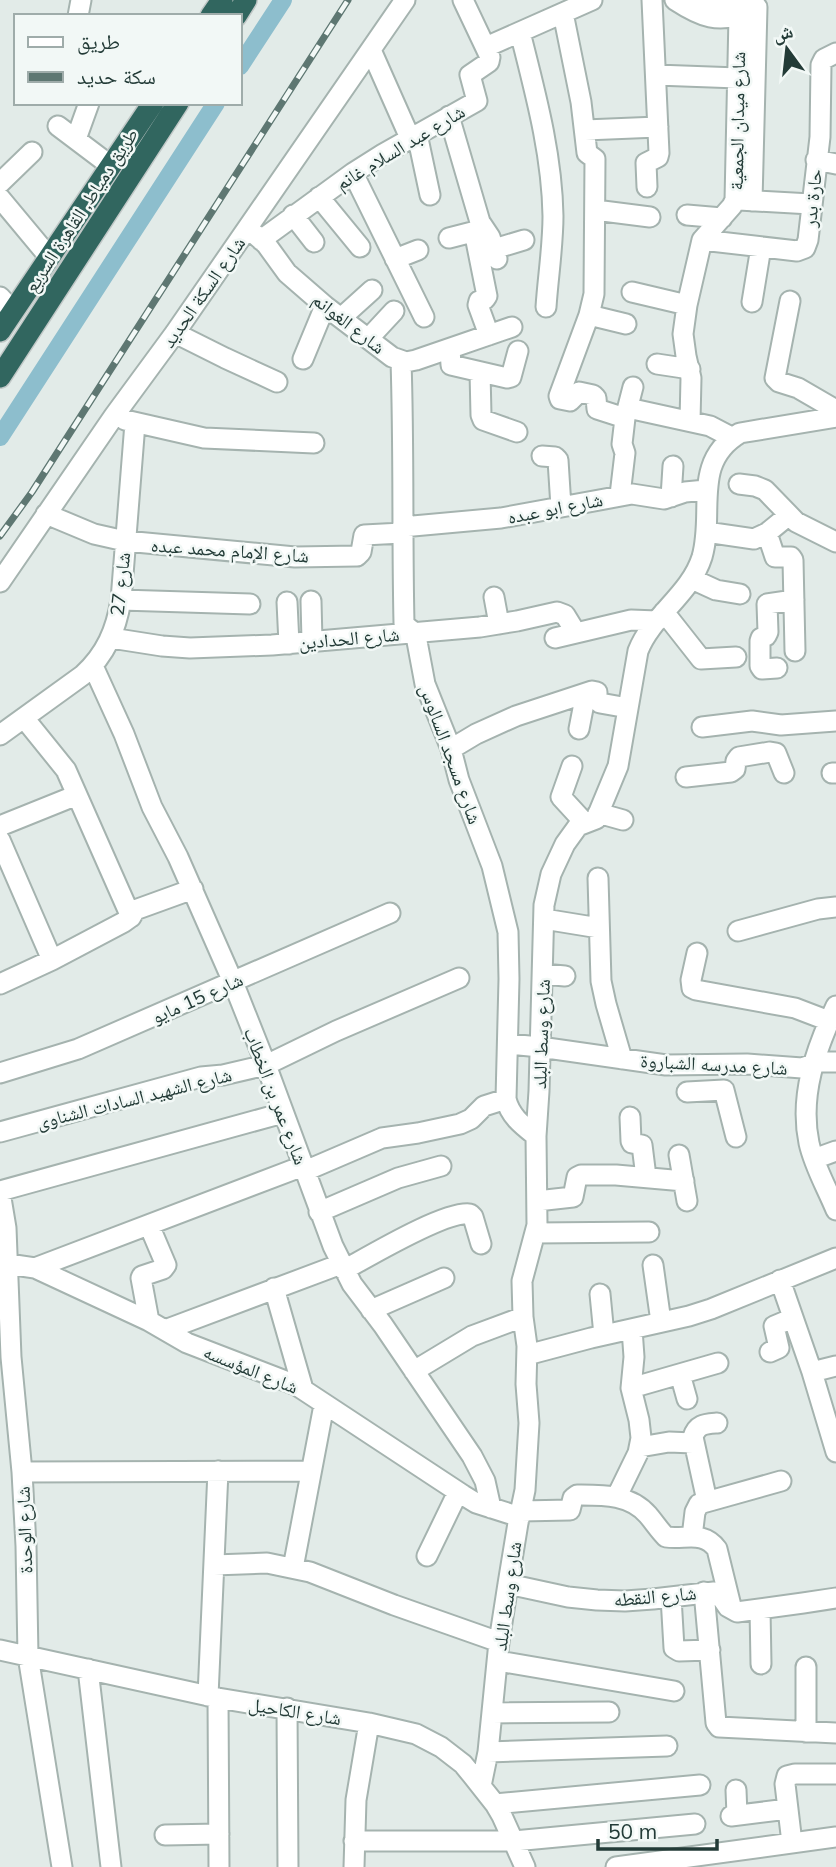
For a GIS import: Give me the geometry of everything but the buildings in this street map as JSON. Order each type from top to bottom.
[{"type":"highway","name":"طريق دمياط, القاهرة السريع","points":[[0,331],[7,304],[50,258],[152,105]]},
{"type":"highway","name":"طريق دمياط, القاهرة السريع","points":[[0,377],[177,105]]},
{"type":"street","name":"شارع السكة الحديد","points":[[0,582],[114,416],[175,333],[255,234],[405,0]]},
{"type":"street","points":[[463,0],[486,47],[593,0]]},
{"type":"street","points":[[647,187],[646,163],[659,155],[652,0]]},
{"type":"street","points":[[675,0],[693,12],[705,16],[744,8]]},
{"type":"street","points":[[700,0],[714,5],[744,8]]},
{"type":"street","name":"شارع ميدان الجمعية","points":[[744,8],[738,78],[744,201]]},
{"type":"street","name":"شارع ميدان الجمعية","points":[[744,8],[744,201]]},
{"type":"street","points":[[563,13],[581,102],[587,154],[595,159],[595,210],[603,275],[594,294],[560,398],[571,401],[578,393],[593,395],[597,409],[690,421],[715,427],[733,438],[749,431],[836,417]]},
{"type":"street","points":[[520,32],[540,113],[559,217],[546,307]]},
{"type":"street","name":"شارع عبد السلام غانم","points":[[255,234],[293,215],[353,173],[477,101],[470,75],[489,62],[486,47]]},
{"type":"street","points":[[371,50],[414,136],[430,195]]},
{"type":"street","name":"حارة بدر","points":[[702,240],[797,251],[805,248],[816,160],[828,138],[829,108],[821,65],[836,53]]},
{"type":"street","points":[[656,75],[738,78]]},
{"type":"street","points":[[76,139],[88,105]]},
{"type":"street","points":[[449,116],[480,222],[487,298],[478,305],[489,335]]},
{"type":"street","points":[[58,126],[111,166]]},
{"type":"street","points":[[585,130],[658,127]]},
{"type":"street","points":[[0,183],[32,152]]},
{"type":"street","points":[[816,160],[836,164]]},
{"type":"street","points":[[353,173],[424,317]]},
{"type":"street","points":[[319,197],[360,247]]},
{"type":"street","points":[[0,198],[50,258]]},
{"type":"street","points":[[744,201],[811,204]]},
{"type":"street","name":"شارع ميدان الجمعية","points":[[690,421],[691,378],[683,334],[702,240],[722,218],[744,201]]},
{"type":"street","points":[[595,210],[650,218]]},
{"type":"street","points":[[293,215],[314,242]]},
{"type":"street","points":[[687,215],[722,218]]},
{"type":"street","points":[[449,238],[479,230],[490,237],[495,254],[524,240]]},
{"type":"street","name":"شارع الغوانم","points":[[255,234],[283,270],[333,312],[401,361],[411,362],[512,327]]},
{"type":"street","points":[[752,302],[761,247]]},
{"type":"street","points":[[396,259],[418,250]]},
{"type":"street","points":[[303,359],[333,312],[372,290]]},
{"type":"street","points":[[632,292],[687,305]]},
{"type":"street","points":[[790,301],[775,378],[836,410]]},
{"type":"street","points":[[369,339],[394,311]]},
{"type":"street","points":[[589,315],[626,324]]},
{"type":"street","points":[[175,333],[277,382]]},
{"type":"street","points":[[450,349],[451,365],[509,378],[518,351]]},
{"type":"street","name":"شارع مسجد السالوس","points":[[401,361],[404,623],[414,632],[425,684],[451,749],[458,780],[492,866],[508,932],[506,1099]]},
{"type":"street","points":[[657,364],[690,369]]},
{"type":"street","points":[[480,372],[483,420],[517,432]]},
{"type":"street","points":[[620,495],[625,453],[622,444],[633,387]]},
{"type":"street","points":[[114,416],[204,438],[314,443]]},
{"type":"street","name":"شارع 27","points":[[0,735],[93,666],[111,638],[118,620],[121,600],[135,423]]},
{"type":"street","name":"شارع وسط البلد","points":[[481,1786],[488,1752],[498,1651],[525,1490],[529,1423],[522,1281],[535,1233],[537,1201],[536,1136],[544,905],[551,874],[565,844],[576,828],[591,818],[618,766],[638,651],[647,634],[692,579],[701,559],[706,532],[709,470],[715,458],[733,438]]},
{"type":"street","points":[[542,456],[555,457],[558,460],[561,507]]},
{"type":"street","points":[[671,497],[673,466]]},
{"type":"street","points":[[739,484],[765,490],[800,524],[836,541]]},
{"type":"street","name":"شارع ابو عبده","points":[[402,530],[501,518],[620,495],[639,494],[657,499],[706,490]]},
{"type":"street","name":"شارع الإمام محمد عبده","points":[[46,514],[94,534],[125,541],[284,556],[357,556],[361,552],[364,535],[402,530]]},
{"type":"street","points":[[706,532],[749,540],[767,533],[789,516]]},
{"type":"street","points":[[767,533],[775,557],[793,558],[795,651]]},
{"type":"street","points":[[692,579],[716,590],[740,594]]},
{"type":"street","points":[[494,597],[499,624]]},
{"type":"street","points":[[121,600],[250,604]]},
{"type":"street","points":[[777,668],[762,669],[760,666],[760,641],[768,632],[767,604],[794,600]]},
{"type":"street","points":[[311,601],[312,641]]},
{"type":"street","points":[[287,602],[289,644]]},
{"type":"street","name":"شارع الحدادين","points":[[111,638],[162,646],[201,648],[312,641],[385,643],[414,632],[499,624],[560,612],[565,615],[576,633]]},
{"type":"street","points":[[555,638],[631,620],[661,617],[701,659],[736,657]]},
{"type":"street","name":"شارع عمر بن الخطاب","points":[[93,666],[128,743],[152,807],[178,857],[233,982],[319,1212],[343,1267],[476,1462],[485,1481],[491,1508]]},
{"type":"street","points":[[451,749],[476,734],[530,710],[594,691],[597,692],[597,700],[600,703],[628,708]]},
{"type":"street","points":[[579,729],[586,693]]},
{"type":"street","points":[[24,718],[66,770],[131,916]]},
{"type":"street","points":[[702,727],[752,721],[791,724],[836,721]]},
{"type":"street","points":[[772,723],[774,752],[784,773]]},
{"type":"street","points":[[686,777],[731,772],[735,769],[739,757],[774,752]]},
{"type":"street","points":[[572,766],[562,799],[591,818],[623,820]]},
{"type":"street","points":[[0,826],[77,795]]},
{"type":"street","points":[[0,840],[52,960]]},
{"type":"street","points":[[598,878],[603,993],[622,1059]]},
{"type":"street","points":[[0,984],[124,922],[139,909],[193,890]]},
{"type":"street","points":[[738,930],[836,907]]},
{"type":"street","name":"شارع 15 مايو","points":[[0,1073],[78,1049],[390,913]]},
{"type":"street","points":[[544,919],[599,928]]},
{"type":"street","points":[[697,953],[691,980],[692,988],[696,990],[832,1013],[813,1065],[806,1105],[808,1135],[814,1159],[836,1210]]},
{"type":"street","points":[[543,974],[565,975]]},
{"type":"street","name":"شارع الشهيد السادات الشناوى","points":[[0,1132],[201,1077],[265,1065],[459,978]]},
{"type":"street","name":"شارع مدرسه الشباروة","points":[[508,1044],[662,1065],[747,1064],[802,1068],[819,1062],[836,1062]]},
{"type":"street","points":[[724,1064],[724,1090],[736,1138]]},
{"type":"street","points":[[687,1092],[724,1090]]},
{"type":"street","points":[[35,1268],[383,1138],[466,1122],[484,1106],[506,1099],[508,1109],[515,1119],[536,1136]]},
{"type":"street","points":[[0,1192],[283,1113]]},
{"type":"street","points":[[630,1117],[632,1143],[640,1143],[643,1148],[646,1177]]},
{"type":"street","points":[[814,1159],[836,1151]]},
{"type":"street","points":[[679,1154],[687,1201]]},
{"type":"street","points":[[319,1212],[398,1178],[441,1166]]},
{"type":"street","points":[[537,1201],[573,1197],[578,1177],[581,1175],[684,1181]]},
{"type":"street","name":"شارع الوحدة","points":[[0,1192],[6,1227],[11,1357],[22,1472],[28,1656],[62,1867]]},
{"type":"street","points":[[149,1225],[166,1265],[163,1269],[141,1278],[157,1326],[343,1267],[416,1230],[461,1213],[473,1217],[481,1244]]},
{"type":"street","points":[[535,1233],[649,1232]]},
{"type":"street","points":[[527,1355],[711,1308],[836,1258]]},
{"type":"street","name":"شارع المؤسسه","points":[[8,1264],[35,1268],[187,1343],[303,1389],[476,1503],[520,1514],[570,1510],[574,1496],[577,1495],[617,1496]]},
{"type":"street","points":[[653,1265],[661,1322]]},
{"type":"street","points":[[371,1310],[444,1278]]},
{"type":"street","points":[[780,1280],[836,1452]]},
{"type":"street","points":[[274,1288],[303,1389]]},
{"type":"street","points":[[600,1294],[604,1335]]},
{"type":"street","points":[[414,1371],[472,1336],[523,1317]]},
{"type":"street","points":[[769,1352],[779,1348],[774,1326],[793,1318]]},
{"type":"street","points":[[632,1329],[634,1357],[631,1388],[641,1429],[640,1447],[617,1496],[642,1508],[666,1537],[710,1540],[717,1549],[732,1610],[741,1612],[836,1600]]},
{"type":"street","points":[[631,1388],[718,1363]]},
{"type":"street","points":[[812,1372],[836,1366]]},
{"type":"street","points":[[680,1374],[687,1399]]},
{"type":"street","points":[[293,1568],[324,1405]]},
{"type":"street","points":[[707,1501],[693,1443],[698,1427],[717,1423]]},
{"type":"street","points":[[640,1447],[669,1442],[693,1443]]},
{"type":"street","points":[[218,1471],[213,1697],[219,1867]]},
{"type":"street","points":[[22,1472],[311,1471]]},
{"type":"street","points":[[692,1537],[696,1508],[699,1504],[781,1481]]},
{"type":"street","points":[[427,1556],[458,1492]]},
{"type":"street","points":[[214,1565],[267,1563],[293,1568],[324,1577],[394,1605],[498,1651],[674,1691]]},
{"type":"street","name":"شارع النقطه","points":[[508,1584],[568,1597],[597,1600],[625,1601],[704,1592],[719,1594],[732,1610]]},
{"type":"street","points":[[704,1592],[719,1727],[836,1733]]},
{"type":"street","points":[[671,1597],[674,1648],[679,1651],[710,1650]]},
{"type":"street","points":[[760,1609],[761,1664]]},
{"type":"street","name":"شارع الكاحيل","points":[[0,1650],[213,1697],[287,1708],[416,1734],[441,1746],[463,1764],[495,1804],[525,1867]]},
{"type":"street","points":[[806,1667],[806,1732]]},
{"type":"street","points":[[88,1669],[111,1867]]},
{"type":"street","points":[[287,1708],[288,1867]]},
{"type":"street","points":[[492,1713],[609,1712]]},
{"type":"street","points":[[354,1867],[356,1800],[369,1723]]},
{"type":"street","points":[[488,1752],[667,1746]]},
{"type":"street","points":[[792,1843],[785,1784],[787,1776],[836,1774]]},
{"type":"street","points":[[495,1804],[700,1785]]},
{"type":"street","points":[[736,1790],[734,1816],[788,1809]]},
{"type":"street","points":[[354,1841],[513,1841],[695,1824]]},
{"type":"street","points":[[165,1835],[219,1835]]},
{"type":"street","points":[[616,1867],[836,1837]]},
{"type":"waterway","points":[[242,63],[283,0]]},
{"type":"waterway","points":[[0,437],[215,105]]},
{"type":"railway","points":[[0,536],[32,492],[348,0]]}]
